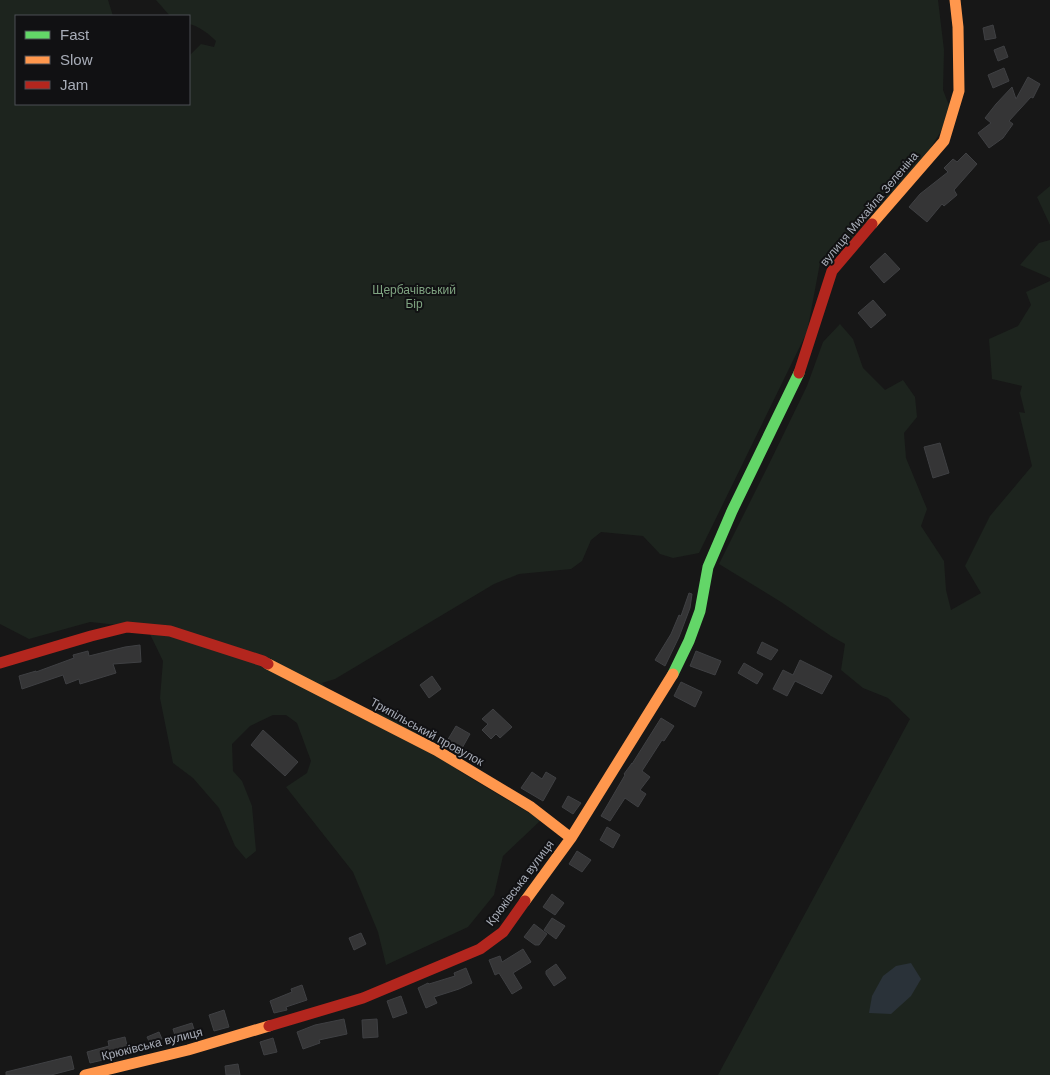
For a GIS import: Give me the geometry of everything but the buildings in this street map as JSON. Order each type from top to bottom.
[{"type":"street","name":"вулиця Михайла Зеленіна","points":[[708,568],[732,511],[799,373],[832,271],[944,141],[959,91],[958,26],[955,0]]},
{"type":"street","name":"Крюківська вулиця","points":[[85,1075],[188,1050],[363,998],[480,949],[503,932],[571,838],[671,679],[689,642],[700,611],[708,568]]},
{"type":"street","name":"Трипільський провулок","points":[[0,663],[127,627],[170,631],[263,661],[436,750],[531,807],[571,838]]},
{"type":"green space","name":"Щербачівський Бір","points":[[0,0],[108,0],[113,15],[15,15],[15,105],[190,105],[190,56],[201,44],[214,47],[216,41],[204,31],[190,24],[190,15],[169,15],[156,0],[938,0],[944,50],[943,90],[952,113],[930,149],[853,239],[820,263],[807,332],[699,553],[673,558],[660,554],[643,536],[601,532],[591,540],[582,561],[571,569],[519,574],[494,584],[335,679],[322,683],[348,711],[401,715],[424,731],[459,771],[541,820],[503,856],[494,895],[468,927],[386,965],[378,932],[353,872],[286,787],[307,773],[311,761],[297,723],[286,715],[273,715],[250,726],[232,744],[233,771],[242,781],[252,806],[256,851],[246,859],[235,846],[219,808],[193,778],[173,763],[160,698],[163,661],[147,628],[90,622],[29,639],[0,624]]},
{"type":"green space","points":[[1050,186],[1050,225],[1037,197]]},
{"type":"green space","points":[[1050,240],[1050,278],[1020,265],[1039,243]]},
{"type":"green space","points":[[1050,281],[1050,1075],[718,1075],[910,719],[888,698],[863,688],[841,670],[845,644],[719,564],[807,386],[823,342],[840,324],[853,339],[863,368],[885,390],[903,380],[915,397],[917,417],[904,433],[906,458],[927,509],[921,526],[944,561],[946,590],[951,610],[981,593],[965,566],[990,516],[1032,466],[1019,412],[1025,413],[1020,393],[1022,386],[992,379],[989,339],[1018,326],[1031,305],[1026,292]]},
{"type":"shaded area","points":[[911,963],[921,979],[911,996],[891,1014],[869,1013],[872,996],[883,976],[896,966]]},
{"type":"traffic: fast","points":[[673,674],[689,641],[700,611],[708,567],[732,511],[799,373]]},
{"type":"traffic: slow","points":[[872,224],[944,141],[959,91],[958,27],[955,0]]},
{"type":"traffic: slow","points":[[268,664],[436,750],[531,807],[571,838]]},
{"type":"traffic: slow","points":[[525,901],[571,838],[673,674]]},
{"type":"traffic: slow","points":[[85,1075],[188,1050],[269,1026]]},
{"type":"traffic: jam","points":[[799,373],[832,271],[872,224]]},
{"type":"traffic: jam","points":[[0,663],[127,627],[170,631],[268,664]]},
{"type":"traffic: jam","points":[[269,1026],[363,998],[480,949],[503,932],[525,901]]}]
